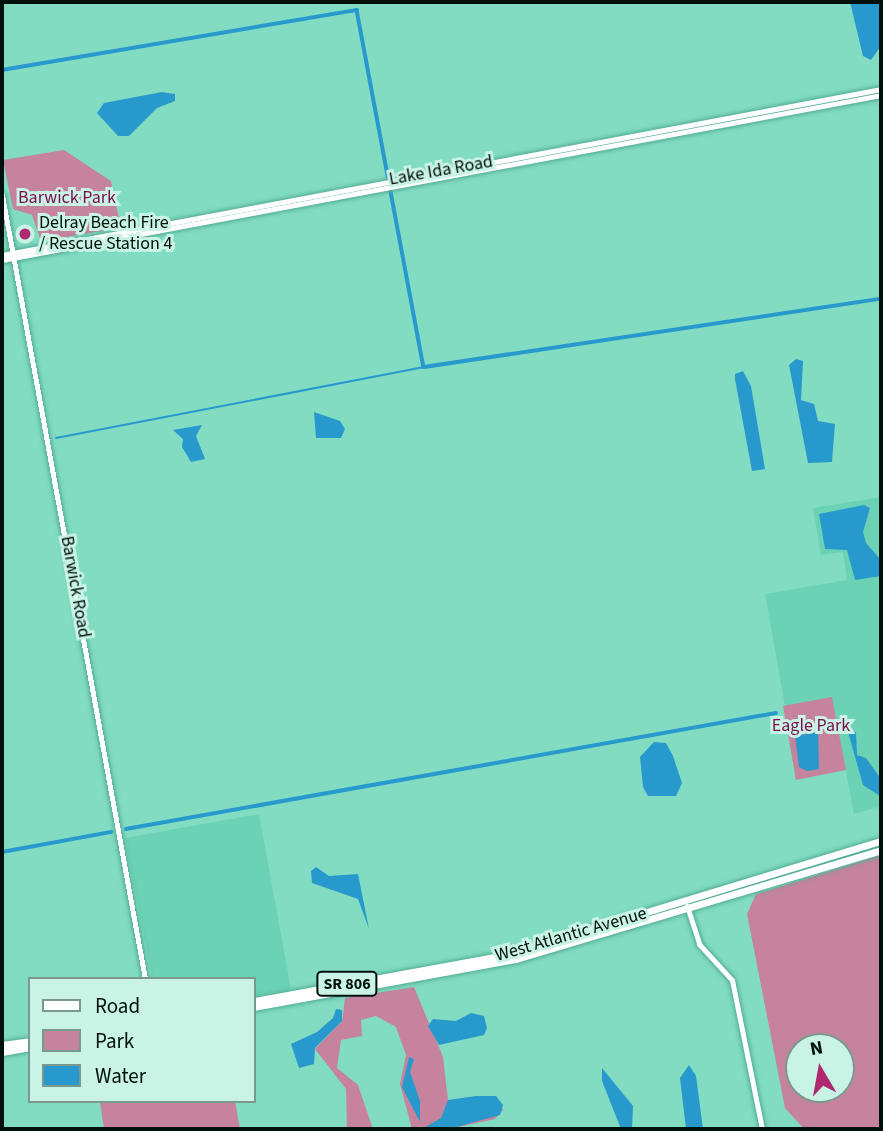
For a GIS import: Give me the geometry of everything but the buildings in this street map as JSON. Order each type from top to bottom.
[{"type":"main road","name":"West Atlantic Avenue","points":[[256,1007],[499,963],[881,841]]},
{"type":"main road","name":"West Atlantic Avenue","points":[[686,905],[881,850]]},
{"type":"main road","points":[[799,875],[811,864]]},
{"type":"main road","name":"West Atlantic Avenue","points":[[256,1001],[488,959],[590,934]]},
{"type":"main road","points":[[2,1045],[28,1045]]},
{"type":"main road","points":[[2,1052],[28,1045]]},
{"type":"street","name":"Lake Ida Road","points":[[2,260],[240,219],[396,182],[881,89]]},
{"type":"street","points":[[848,100],[856,93]]},
{"type":"street","name":"Lake Ida Road","points":[[396,182],[881,95]]},
{"type":"street","name":"Barwick Road","points":[[2,195],[145,977]]},
{"type":"street","name":"Lake Ida Road","points":[[2,255],[13,256]]},
{"type":"street","points":[[686,905],[699,944],[732,980],[762,1129]]},
{"type":"shaded area","points":[[881,497],[881,816],[878,807],[854,814],[832,698],[785,706],[765,594],[847,580],[843,552],[821,555],[813,508]]},
{"type":"shaded area","points":[[259,814],[291,989],[256,996],[256,977],[152,977],[125,838]]},
{"type":"green space","name":"Barwick Park","points":[[64,150],[111,181],[121,228],[41,241],[32,215],[13,209],[3,160]]},
{"type":"green space","name":"Eagle Park","points":[[832,697],[846,770],[796,780],[783,706]]},
{"type":"green space","points":[[881,855],[881,1129],[804,1129],[785,1108],[747,914],[756,894]]},
{"type":"green space","points":[[414,987],[443,1057],[448,1100],[496,1096],[503,1110],[495,1119],[449,1129],[412,1129],[400,1084],[406,1055],[396,1027],[376,1016],[361,1020],[362,1036],[341,1040],[337,1068],[358,1085],[373,1129],[347,1129],[346,1089],[315,1049],[342,1021],[345,998]]},
{"type":"green space","points":[[100,1103],[235,1103],[240,1129],[104,1129]]},
{"type":"water","points":[[850,2],[881,2],[881,46],[871,60],[863,56]]},
{"type":"water","points":[[162,92],[175,94],[175,101],[157,108],[129,136],[118,136],[97,113],[104,103]]},
{"type":"water","points":[[796,359],[803,361],[801,400],[814,404],[818,421],[835,424],[832,462],[808,463],[789,365]]},
{"type":"water","points":[[743,371],[751,386],[765,469],[752,471],[735,379],[735,374]]},
{"type":"water","points":[[314,412],[340,421],[345,429],[341,438],[316,438]]},
{"type":"water","points":[[202,425],[196,436],[205,459],[191,462],[182,447],[183,439],[173,430]]},
{"type":"water","points":[[864,505],[870,508],[863,532],[866,543],[881,560],[881,576],[855,580],[847,550],[825,549],[819,514]]},
{"type":"water","points":[[818,732],[819,769],[807,771],[799,767],[795,736]]},
{"type":"water","points":[[848,732],[856,732],[857,755],[866,758],[881,779],[880,796],[863,785]]},
{"type":"water","points":[[654,742],[666,743],[673,756],[682,783],[676,796],[648,796],[643,787],[640,757]]},
{"type":"water","points":[[316,867],[329,876],[358,874],[369,929],[358,899],[312,883],[311,871]]},
{"type":"water","points":[[336,1009],[342,1010],[342,1021],[315,1048],[314,1064],[299,1068],[291,1044],[317,1032],[333,1018]]},
{"type":"water","points":[[471,1013],[484,1016],[487,1028],[484,1035],[439,1045],[428,1026],[433,1019],[456,1021]]},
{"type":"water","points":[[409,1057],[414,1059],[410,1072],[420,1101],[420,1122],[402,1087]]},
{"type":"water","points":[[689,1065],[696,1076],[703,1129],[686,1129],[680,1078]]},
{"type":"water","points":[[602,1068],[633,1106],[632,1129],[621,1129],[602,1081]]},
{"type":"water","points":[[496,1096],[503,1105],[500,1115],[449,1129],[422,1129],[441,1118],[448,1100]]},
{"type":"waterway","points":[[2,70],[357,10],[424,367],[881,299]]},
{"type":"waterway","points":[[56,438],[424,367]]},
{"type":"waterway","points":[[126,829],[776,713]]},
{"type":"waterway","points":[[2,852],[111,832]]},
{"type":"place","name":"Delray Beach Fire / Rescue Station 4","points":[[25,234]]}]
